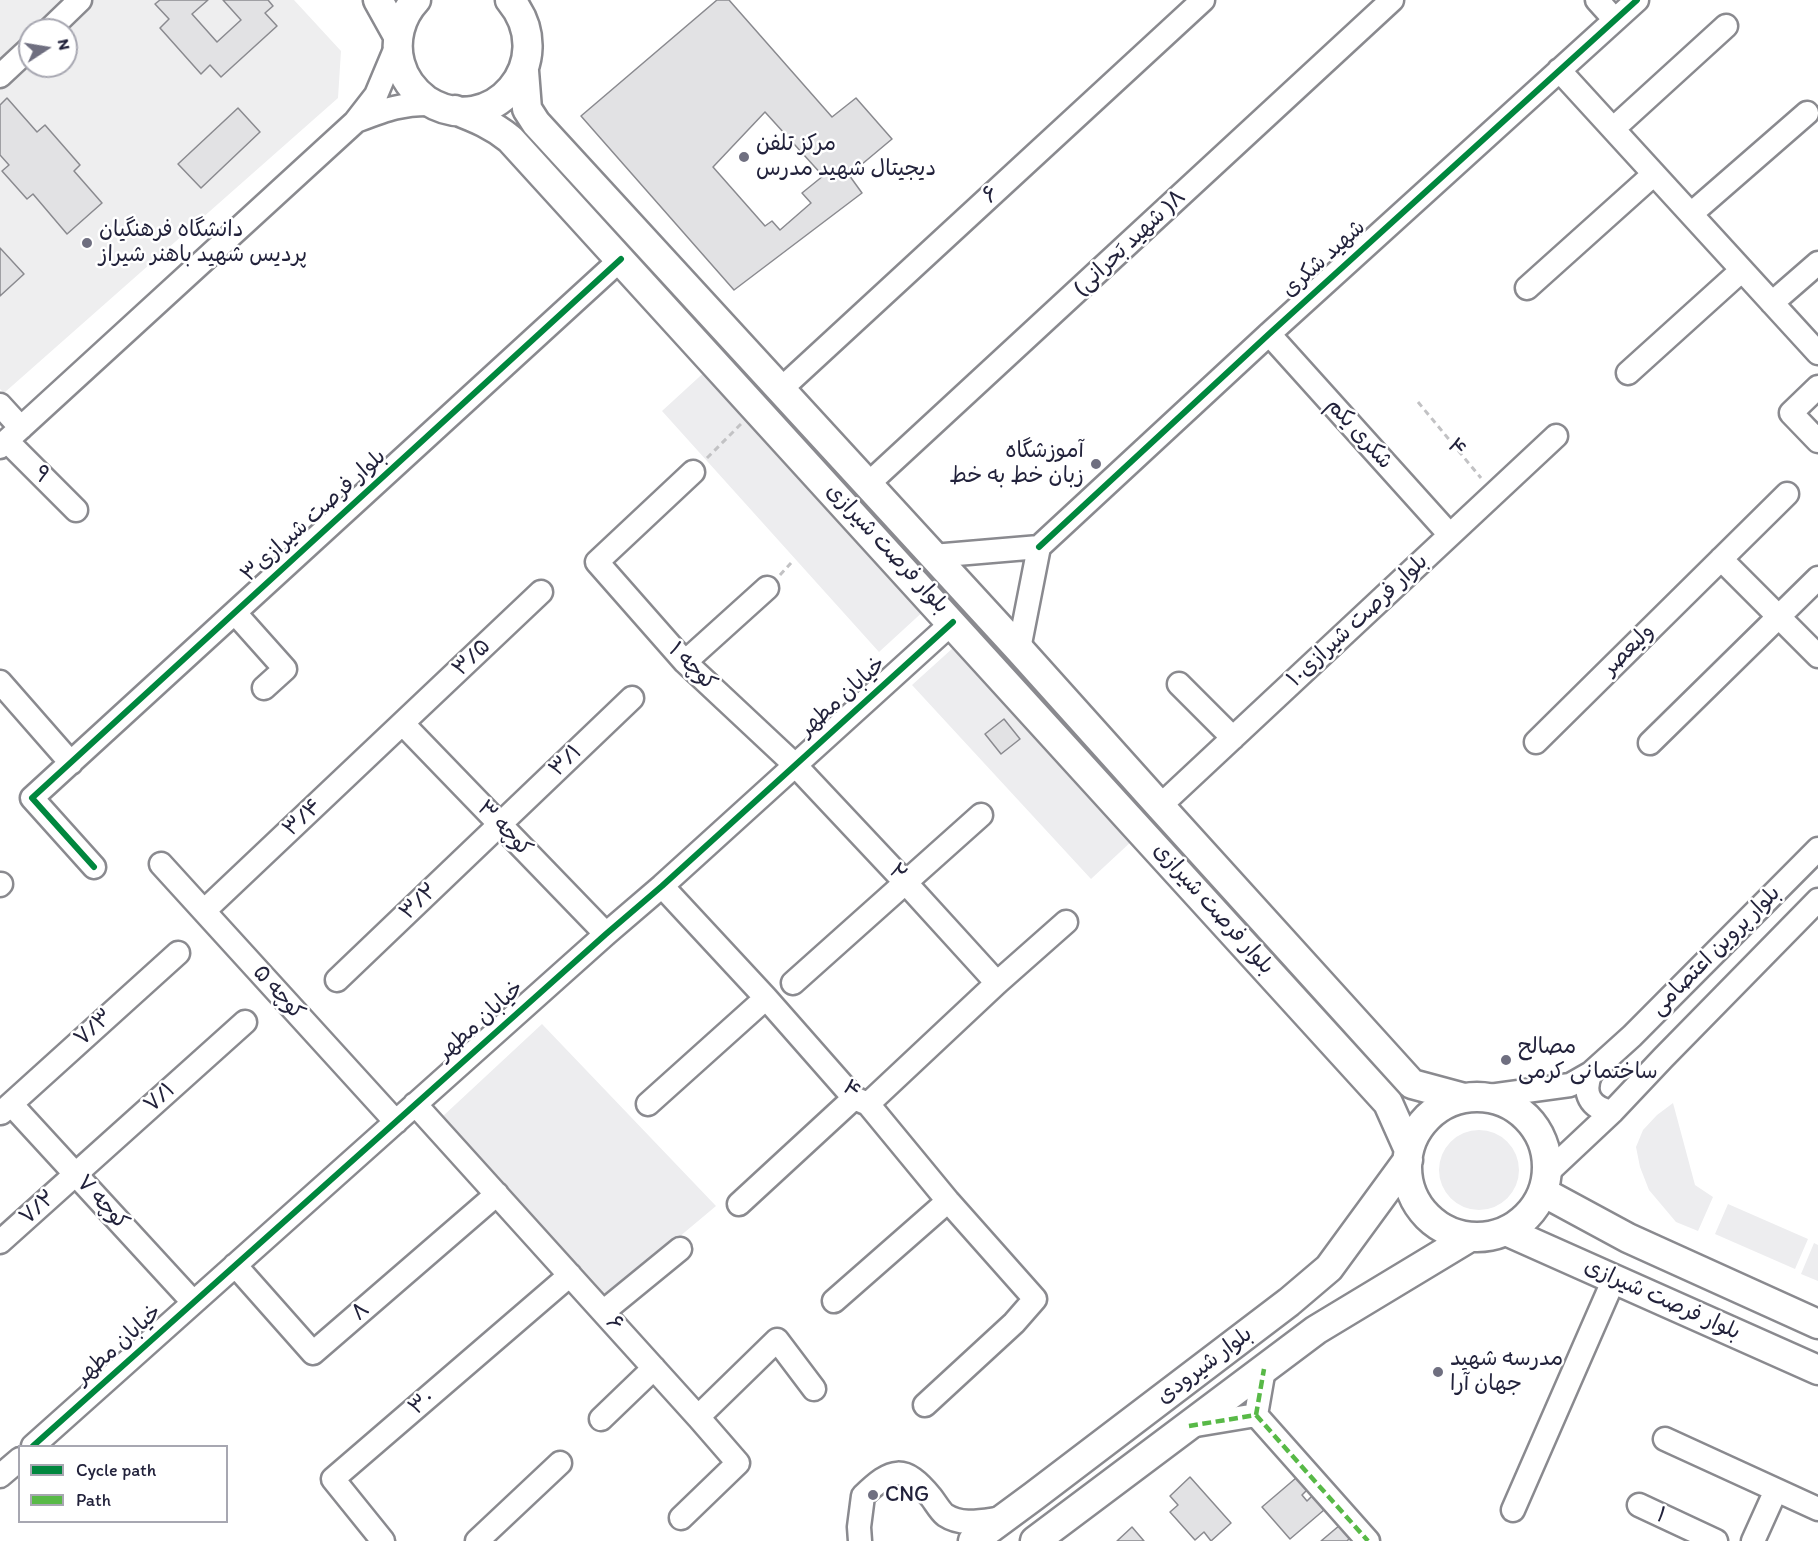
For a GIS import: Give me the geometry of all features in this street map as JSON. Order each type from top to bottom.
[{"type":"main road","points":[[378,0],[398,40]]},
{"type":"main road","points":[[398,40],[402,21],[409,7],[416,0]]},
{"type":"main road","points":[[444,107],[470,111],[482,108],[501,99],[517,83],[524,71],[529,45],[521,6]]},
{"type":"main road","name":"بلوار فرصت شیرازی","points":[[398,40],[398,57],[407,80],[414,89],[444,107],[497,128],[510,139],[953,622],[1388,1102],[1408,1155]]},
{"type":"main road","name":"بلوار فرصت شیرازی","points":[[524,71],[528,109],[536,123],[1019,649],[1412,1084],[1473,1097]]},
{"type":"main road","points":[[1473,1097],[1503,1102],[1522,1113],[1536,1129],[1545,1149],[1544,1183],[1536,1205],[1528,1215],[1506,1231],[1488,1236],[1470,1237],[1452,1233],[1436,1224],[1423,1211],[1408,1179],[1408,1155],[1419,1127],[1431,1113],[1447,1103],[1473,1097]]},
{"type":"main road","name":"بلوار شیرودی","points":[[973,1541],[1289,1302],[1329,1268],[1408,1155]]},
{"type":"main road","name":"بلوار فرصت شیرازی","points":[[1544,1183],[1598,1222],[1628,1238],[1818,1324]]},
{"type":"main road","points":[[1582,1264],[1576,1252],[1578,1238],[1586,1228],[1598,1222]]},
{"type":"main road","name":"بلوار فرصت شیرازی","points":[[1506,1231],[1818,1370]]},
{"type":"main road","name":"بلوار شیرودی","points":[[1035,1541],[1316,1330],[1470,1237]]},
{"type":"street","points":[[61,18],[80,0]]},
{"type":"street","name":"۶","points":[[780,390],[1203,0]]},
{"type":"street","name":"(شهید بَحرانی )۸","points":[[867,485],[1392,0]]},
{"type":"street","points":[[1597,0],[1615,20]]},
{"type":"street","name":"شهید شکری","points":[[1039,548],[1269,334],[1637,0]]},
{"type":"street","points":[[1612,129],[1726,26]]},
{"type":"street","points":[[9,439],[355,122],[376,95],[398,40]]},
{"type":"street","points":[[0,76],[18,59]]},
{"type":"street","points":[[1560,70],[1818,353]]},
{"type":"street","points":[[355,122],[387,109],[413,103],[444,107]]},
{"type":"street","points":[[1691,214],[1807,113]]},
{"type":"street","points":[[1527,288],[1654,174]]},
{"type":"street","name":"۳بلوار فرصت شیرازی","points":[[94,867],[32,798],[621,259]]},
{"type":"street","points":[[1772,303],[1818,263]]},
{"type":"street","points":[[1628,373],[1742,270]]},
{"type":"street","name":"شکری یکم","points":[[1269,334],[1450,535]]},
{"type":"street","points":[[1818,387],[1791,413],[1818,441]]},
{"type":"street","name":"۹","points":[[0,405],[9,439],[76,510]]},
{"type":"street","name":"بلوار فرصت شیرازی۱۰","points":[[1160,806],[1556,436]]},
{"type":"street","name":"کوچه ۱","points":[[693,471],[597,562],[685,662],[795,765]]},
{"type":"street","name":"ولیعصر","points":[[1536,742],[1787,494]]},
{"type":"street","points":[[933,556],[1039,548],[1019,649]]},
{"type":"street","points":[[1721,559],[1818,656]]},
{"type":"street","points":[[1650,743],[1818,578]]},
{"type":"street","points":[[685,662],[767,588]]},
{"type":"street","name":"۳/۵","points":[[403,724],[541,592]]},
{"type":"street","points":[[235,613],[285,669],[264,688]]},
{"type":"street","name":"خیابان مطهر","points":[[34,1445],[662,886],[953,622]]},
{"type":"street","points":[[0,682],[71,763]]},
{"type":"street","points":[[1179,684],[1233,738]]},
{"type":"street","name":"۳/۱","points":[[500,824],[632,698]]},
{"type":"street","name":"کوچه ۳","points":[[403,724],[606,934]]},
{"type":"street","name":"۳/۴","points":[[204,912],[403,724]]},
{"type":"street","name":"۲","points":[[795,765],[997,983]]},
{"type":"street","points":[[793,983],[981,815]]},
{"type":"street","name":"۳/۲","points":[[338,980],[500,824]]},
{"type":"street","name":"بلوار پروین اعتصامی","points":[[1473,1097],[1570,1086],[1591,1072],[1632,1036],[1818,849]]},
{"type":"street","name":"کوچه ۵","points":[[161,864],[396,1122]]},
{"type":"street","name":"۴","points":[[662,886],[861,1101],[1035,1299],[1014,1323],[926,1405]]},
{"type":"street","name":"بلوار پروین اعتصامی","points":[[1544,1183],[1818,900]]},
{"type":"street","points":[[739,1204],[1066,922]]},
{"type":"street","name":"۷/۳","points":[[5,1109],[178,953]]},
{"type":"street","points":[[648,1104],[766,998]]},
{"type":"street","name":"۷/۱","points":[[76,1174],[245,1022]]},
{"type":"street","points":[[1591,1072],[1587,1081],[1589,1099],[1603,1111],[1612,1112]]},
{"type":"street","name":"۶","points":[[416,1104],[738,1463],[681,1518]]},
{"type":"street","name":"کوچه ۷","points":[[5,1109],[76,1174],[193,1302]]},
{"type":"street","name":"۷/۲","points":[[0,1242],[76,1174]]},
{"type":"street","name":"۸","points":[[235,1265],[313,1353],[497,1194]]},
{"type":"street","points":[[834,1301],[948,1201]]},
{"type":"street","points":[[603,1312],[680,1249]]},
{"type":"street","name":"۳۰","points":[[383,1541],[333,1479],[570,1275]]},
{"type":"street","points":[[1513,1510],[1614,1279]]},
{"type":"street","points":[[698,1417],[777,1340],[814,1389]]},
{"type":"street","points":[[601,1419],[654,1368]]},
{"type":"street","points":[[1256,1415],[1264,1369]]},
{"type":"street","points":[[1189,1426],[1256,1415]]},
{"type":"street","points":[[1256,1415],[1368,1541]]},
{"type":"street","points":[[1665,1439],[1818,1509]]},
{"type":"street","points":[[0,1476],[18,1461]]},
{"type":"street","points":[[477,1541],[560,1463]]},
{"type":"street","points":[[860,1541],[859,1527],[863,1496],[880,1481],[896,1474],[909,1475],[922,1486],[945,1515],[965,1522],[1005,1518]]},
{"type":"street","points":[[1753,1541],[1776,1490]]},
{"type":"street","name":"۱","points":[[1639,1505],[1716,1541]]},
{"type":"path","points":[[693,471],[757,408]]},
{"type":"shaded area","name":"دانشگاه فرهنگیان پردیس شهید باهنر شیراز","points":[[0,0],[294,0],[341,51],[338,98],[4,393],[0,389]]},
{"type":"shaded area","points":[[710,367],[927,608],[879,652],[662,411]]},
{"type":"shaded area","points":[[954,647],[1133,840],[1091,879],[912,685]]},
{"type":"shaded area","points":[[542,1024],[716,1206],[605,1299],[442,1117]]},
{"type":"shaded area","points":[[1673,1103],[1695,1185],[1713,1197],[1698,1231],[1676,1222],[1649,1190],[1640,1167],[1636,1147],[1643,1130]]},
{"type":"shaded area","points":[[1479,1130],[1494,1133],[1507,1142],[1516,1155],[1519,1170],[1516,1185],[1507,1198],[1494,1207],[1479,1210],[1464,1207],[1451,1198],[1442,1185],[1439,1170],[1442,1155],[1451,1142],[1464,1133]]},
{"type":"shaded area","points":[[1728,1204],[1808,1239],[1795,1269],[1715,1234]]},
{"type":"shaded area","points":[[1814,1243],[1818,1245],[1818,1281],[1801,1274]]},
{"type":"building","points":[[160,0],[208,0],[192,14],[217,42],[241,20],[223,0],[268,0],[273,6],[265,13],[277,26],[221,77],[210,65],[201,74],[160,28],[169,19],[155,4]]},
{"type":"building","name":"مرکز تلفن دیجیتال شهید مدرس","points":[[717,0],[729,0],[832,117],[856,98],[892,139],[849,175],[862,193],[734,290],[581,116]]},
{"type":"building","points":[[7,98],[37,132],[45,125],[80,165],[74,171],[102,203],[67,234],[33,194],[27,199],[2,171],[9,165],[0,155],[0,105]]},
{"type":"building","points":[[238,108],[260,132],[201,188],[178,164]]},
{"type":"building","points":[[765,112],[823,176],[802,193],[811,203],[780,230],[772,221],[765,226],[713,167]]},
{"type":"building","points":[[0,248],[24,274],[0,296]]},
{"type":"building","points":[[1004,719],[1020,739],[1001,754],[985,734]]},
{"type":"building","points":[[1190,1477],[1231,1523],[1211,1541],[1204,1532],[1195,1540],[1170,1512],[1178,1505],[1170,1496]]},
{"type":"building","points":[[1296,1478],[1307,1490],[1302,1495],[1307,1501],[1312,1496],[1324,1510],[1290,1539],[1262,1507]]},
{"type":"building","points":[[1340,1525],[1351,1537],[1347,1541],[1321,1541]]},
{"type":"building","points":[[1132,1527],[1144,1541],[1117,1541]]},
{"type":"marked path","points":[[1189,1426],[1256,1415],[1264,1369]]},
{"type":"marked path","points":[[1256,1415],[1368,1541]]},
{"type":"cycle path","points":[[1039,547],[1269,334],[1637,0]]},
{"type":"cycle path","points":[[94,867],[32,798],[621,259]]},
{"type":"cycle path","points":[[34,1445],[662,886],[953,622]]},
{"type":"place","name":"مرکز تلفن دیجیتال شهید مدرس","points":[[744,157]]},
{"type":"place","name":"دانشگاه فرهنگیان پردیس شهید باهنر شیراز","points":[[87,243]]},
{"type":"place","name":"آموزشگاه زبان خط به خط","points":[[1096,464]]},
{"type":"place","name":"مصالح ساختمانی کرمی","points":[[1506,1060]]},
{"type":"place","name":"مدرسه شهید جهان آرا","points":[[1438,1372]]},
{"type":"place","name":"CNG","points":[[873,1495]]}]
